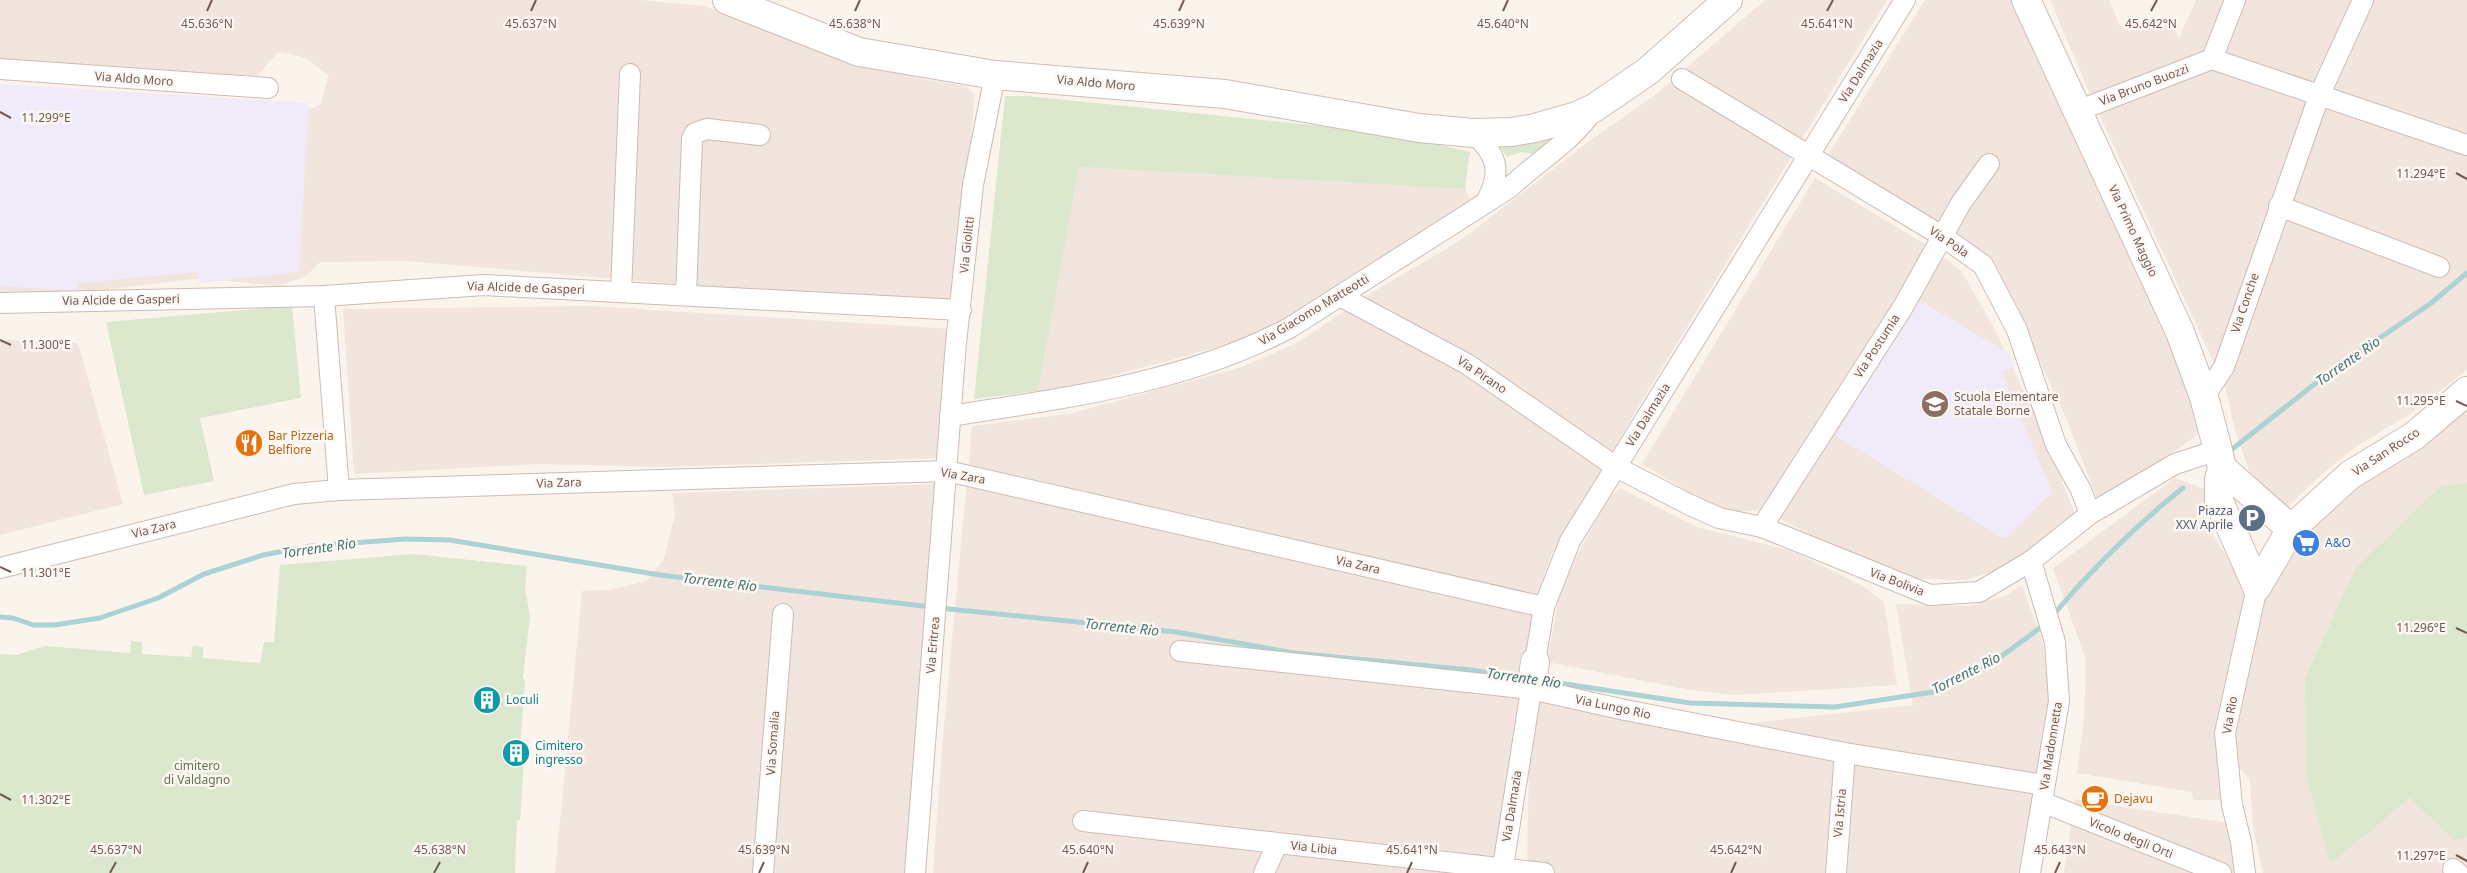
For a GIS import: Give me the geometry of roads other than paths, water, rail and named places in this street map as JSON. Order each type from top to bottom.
[{"type":"street","name":"Via Aldo Moro","points":[[727,0],[859,52],[995,75],[1225,94],[1418,128],[1473,133]]},
{"type":"street","name":"Via Giacomo Matteotti","points":[[1473,133],[1512,132],[1535,128],[1577,116],[1594,108],[1648,71],[1728,0]]},
{"type":"street","name":"Via Dalmazia","points":[[1502,871],[1544,607],[1570,541],[1904,0]]},
{"type":"street","name":"Via Primo Maggio","points":[[2026,0],[2180,332],[2204,397],[2220,459],[2219,501],[2237,546],[2257,588]]},
{"type":"street","points":[[2235,0],[2212,59],[2467,145]]},
{"type":"street","name":"Via Conche","points":[[2204,397],[2224,367],[2319,96],[2363,0]]},
{"type":"street","name":"Via Bruno Buozzi","points":[[2077,111],[2212,59]]},
{"type":"street","name":"Via Aldo Moro","points":[[0,70],[268,88]]},
{"type":"street","points":[[621,292],[630,74]]},
{"type":"street","name":"Via Giolitti","points":[[950,416],[974,185],[995,75]]},
{"type":"street","name":"Via Pola","points":[[1682,79],[1942,236],[1982,265],[2017,330],[2056,445],[2081,490],[2090,514]]},
{"type":"street","name":"Via Giacomo Matteotti","points":[[950,416],[1020,406],[1178,374],[1256,345],[1340,296],[1509,188],[1531,166],[1584,125],[1594,108]]},
{"type":"street","points":[[686,295],[692,139],[695,132],[706,129],[760,135]]},
{"type":"street","points":[[1473,133],[1486,144],[1496,169],[1496,179],[1486,202]]},
{"type":"street","name":"Via Postumia","points":[[1762,527],[1903,307],[1961,203],[1989,164]]},
{"type":"street","points":[[2279,206],[2439,267]]},
{"type":"street","name":"Via Alcide de Gasperi","points":[[0,303],[324,296],[484,285],[961,310]]},
{"type":"street","points":[[324,296],[339,490]]},
{"type":"street","name":"Via Pirano","points":[[1340,296],[1467,364],[1616,467]]},
{"type":"street","name":"Via San Rocco","points":[[2257,588],[2291,529],[2350,475],[2414,436],[2467,391]]},
{"type":"street","name":"Via Eritrea","points":[[915,873],[950,416]]},
{"type":"street","points":[[2220,459],[2291,529]]},
{"type":"street","name":"Via Bolivia","points":[[1616,467],[1690,506],[1719,518],[1762,527],[1930,595],[1979,592],[2031,561],[2090,514],[2175,464],[2220,459]]},
{"type":"street","name":"Via Zara","points":[[0,568],[294,494],[339,490],[947,471],[1544,607]]},
{"type":"street","points":[[2237,546],[2275,556]]},
{"type":"street","name":"Via Madonnetta","points":[[2030,873],[2059,701],[2055,642],[2040,598],[2031,561]]},
{"type":"street","name":"Via Rio","points":[[2245,873],[2241,842],[2232,805],[2225,733],[2257,588]]},
{"type":"street","name":"Via Somalia","points":[[763,873],[783,614]]},
{"type":"street","name":"Via Lungo Rio","points":[[1180,651],[1533,679],[1625,710],[2043,793]]},
{"type":"street","name":"Via Istria","points":[[1836,873],[1845,753]]},
{"type":"street","name":"Vicolo degli Orti","points":[[2043,793],[2221,873]]},
{"type":"street","name":"Via Libia","points":[[1084,821],[1502,871],[1544,873]]},
{"type":"street","points":[[1264,873],[1277,844]]},
{"type":"waterway","name":"Torrente Rio","points":[[2231,450],[2335,368],[2430,304],[2467,273]]},
{"type":"waterway","name":"Torrente Rio","points":[[2053,615],[2115,548],[2183,488]]},
{"type":"waterway","name":"Torrente Rio","points":[[0,617],[13,618],[33,625],[54,625],[100,618],[158,598],[204,574],[263,555],[311,546],[406,539],[450,540],[660,575],[931,607]]},
{"type":"waterway","name":"Torrente Rio","points":[[939,608],[1176,632],[1294,653],[1470,670],[1524,678]]},
{"type":"waterway","name":"Torrente Rio","points":[[1539,680],[1690,703],[1835,707],[1933,692],[1991,664],[2044,625]]},
{"type":"place","name":"Scuola Elementare Statale Borne","points":[[1935,404]]},
{"type":"place","name":"Bar Pizzeria Belfiore","points":[[249,443]]},
{"type":"place","name":"Piazza XXV Aprile","points":[[2252,518]]},
{"type":"place","name":"A&O","points":[[2306,543]]},
{"type":"place","name":"Loculi","points":[[487,700]]},
{"type":"place","name":"Cimitero ingresso","points":[[516,753]]},
{"type":"place","name":"Dejavu","points":[[2095,799]]},
{"type":"park label","name":"cimitero di Valdagno","points":[[197,773]]}]
